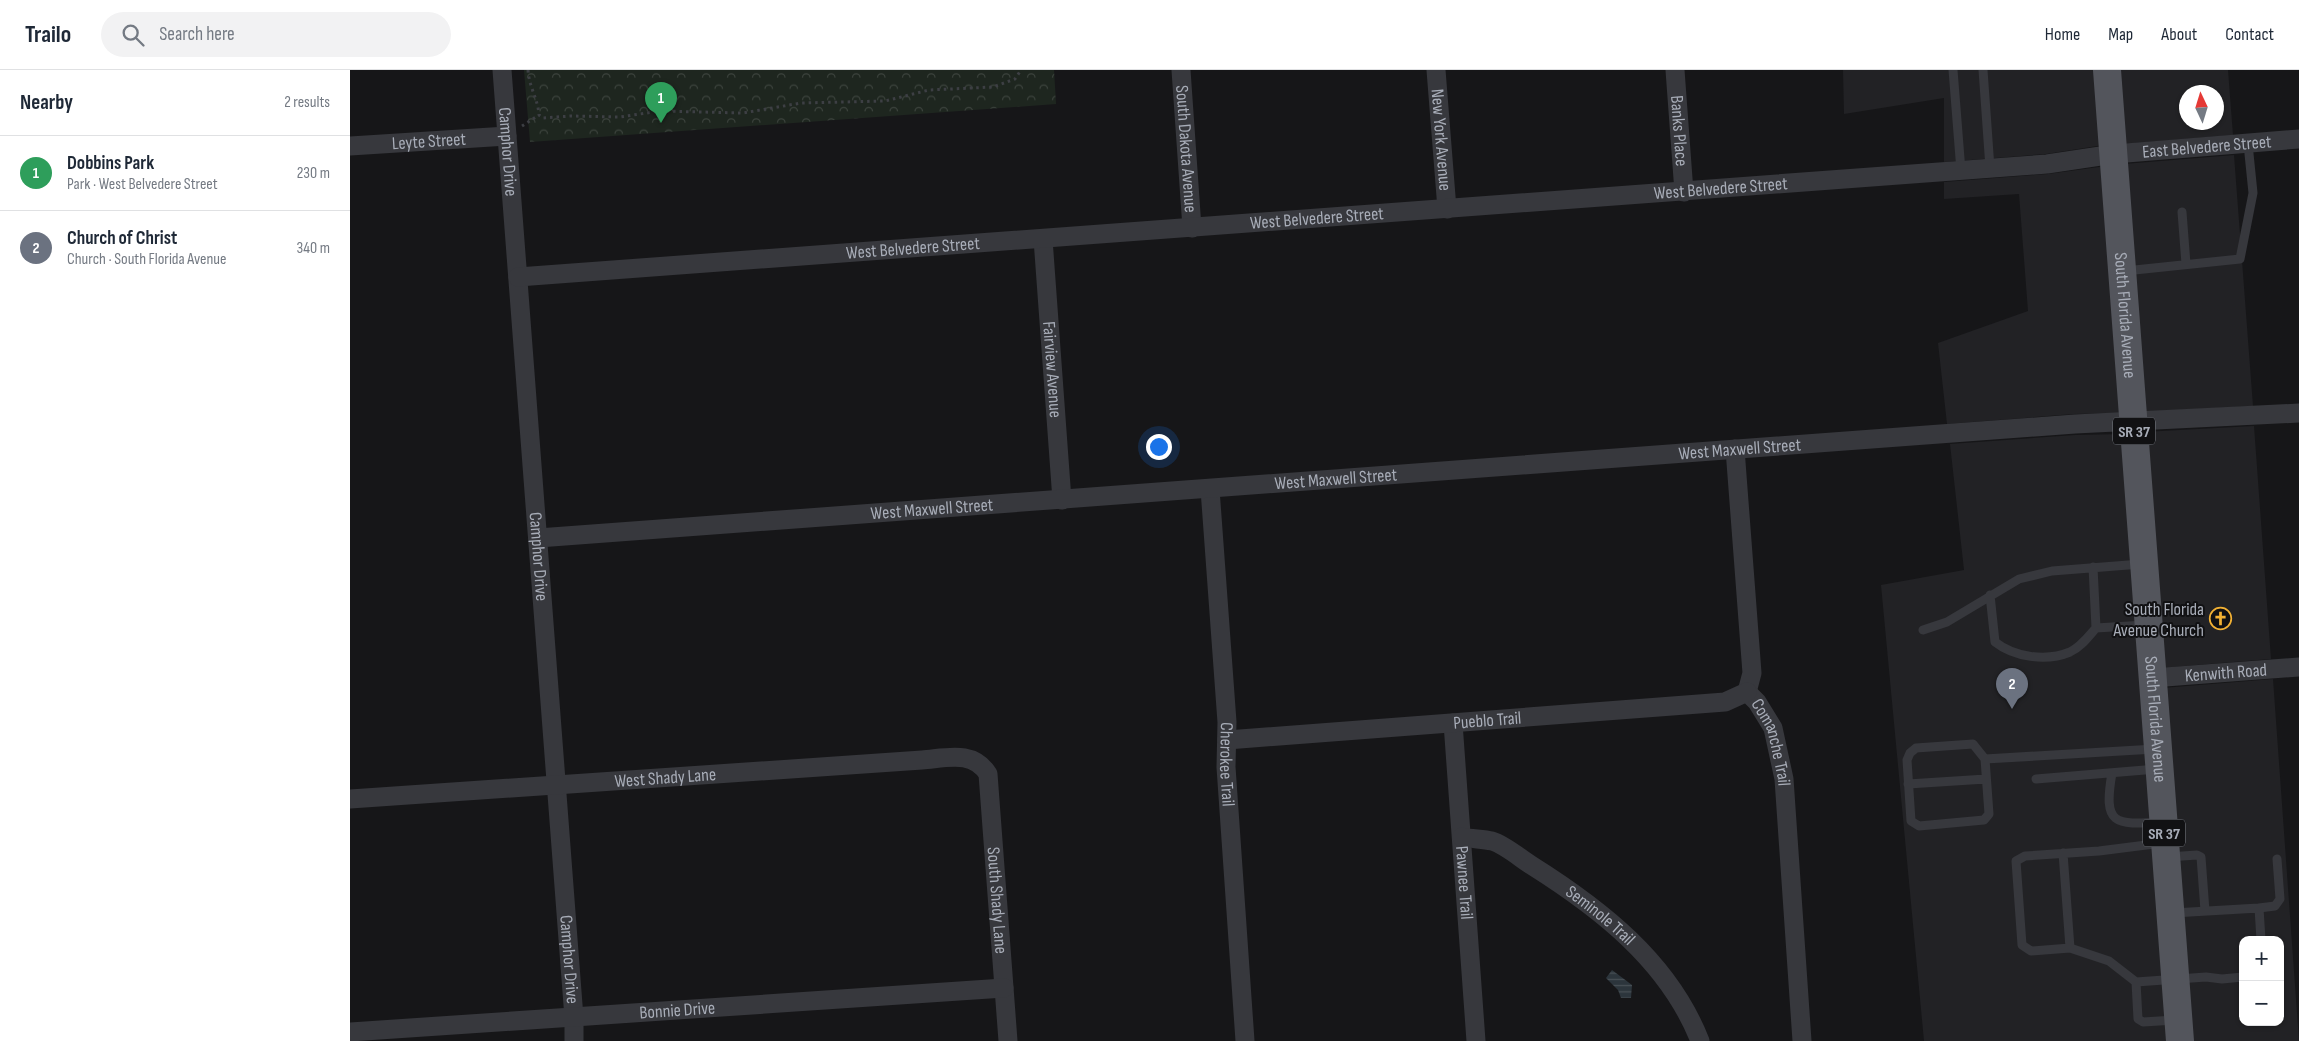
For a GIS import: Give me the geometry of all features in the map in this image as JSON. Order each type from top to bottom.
[{"type":"main road","name":"South Florida Avenue","points":[[2107,70],[2179,1030]]},
{"type":"street","name":"Camphor Drive","points":[[502,70],[574,1018],[574,1041]]},
{"type":"street","name":"South Dakota Avenue","points":[[1181,70],[1192,228]]},
{"type":"street","name":"New York Avenue","points":[[1436,70],[1446,209]]},
{"type":"street","name":"Banks Place","points":[[1674,70],[1684,192]]},
{"type":"street","name":"Leyte Street","points":[[350,146],[507,136]]},
{"type":"street","name":"East Belvedere Street","points":[[2114,154],[2299,139]]},
{"type":"street","name":"West Belvedere Street","points":[[518,277],[1960,171],[2047,164],[2114,154]]},
{"type":"street","name":"Fairview Avenue","points":[[1043,239],[1062,500]]},
{"type":"street","name":"West Maxwell Street","points":[[538,538],[2074,424],[2134,423],[2299,413]]},
{"type":"street","name":"Comanche Trail","points":[[1735,449],[1752,673],[1747,692],[1757,702],[1773,728],[1784,779],[1802,1041]]},
{"type":"street","name":"Cherokee Trail","points":[[1210,489],[1227,740],[1226,767],[1245,1041]]},
{"type":"street","name":"Kenwith Road","points":[[2152,678],[2299,667]]},
{"type":"street","name":"Pueblo Trail","points":[[1227,740],[1724,702],[1747,692]]},
{"type":"street","name":"Pawnee Trail","points":[[1453,723],[1476,1041]]},
{"type":"street","name":"West Shady Lane","points":[[350,799],[967,757],[980,762]]},
{"type":"street","name":"South Shady Lane","points":[[980,762],[988,774],[1008,1041]]},
{"type":"street","name":"Seminole Trail","points":[[1462,838],[1494,842],[1557,881],[1627,935],[1653,963],[1687,1012],[1700,1041]]},
{"type":"street","name":"Bonnie Drive","points":[[350,1032],[1004,988]]},
{"type":"lane","points":[[1954,70],[1960,171]]},
{"type":"lane","points":[[1983,70],[1990,168]]},
{"type":"lane","points":[[2123,271],[2240,259],[2253,193],[2248,144]]},
{"type":"lane","points":[[2182,212],[2186,264]]},
{"type":"lane","points":[[1924,630],[1946,622],[2019,579],[2052,571],[2144,563]]},
{"type":"lane","points":[[1990,595],[1995,642],[2007,651],[2028,656],[2055,656],[2070,652],[2082,644],[2096,628],[2093,567]]},
{"type":"lane","points":[[2096,628],[2148,625]]},
{"type":"lane","points":[[1974,744],[1985,759],[1986,779],[1989,814],[1984,820],[1919,826],[1911,821],[1907,760],[1910,752],[1916,748],[1974,744]]},
{"type":"lane","points":[[1985,759],[2158,759]]},
{"type":"lane","points":[[2036,779],[2112,773],[2158,759]]},
{"type":"lane","points":[[2112,773],[2109,801],[2112,814],[2119,822],[2129,824],[2201,857],[2205,911]]},
{"type":"lane","points":[[1908,784],[1986,779]]},
{"type":"lane","points":[[2165,840],[2063,854],[2025,856],[2016,861],[2022,945],[2031,952],[2070,948],[2109,961],[2136,982],[2239,977]]},
{"type":"lane","points":[[2063,854],[2070,948]]},
{"type":"lane","points":[[2170,914],[2275,906],[2280,899],[2277,859]]},
{"type":"lane","points":[[2259,908],[2261,936]]},
{"type":"lane","points":[[2136,982],[2138,1019],[2143,1022],[2179,1030]]},
{"type":"path","points":[[528,70],[529,85],[538,107],[538,115],[543,118],[571,116],[620,117],[660,111],[743,112],[801,103],[885,102],[929,90],[993,87],[1014,79],[1021,70]]},
{"type":"shaded area","points":[[1843,70],[2098,70],[2104,145],[2046,154],[1944,162],[1944,98],[1844,114]]},
{"type":"shaded area","points":[[2116,70],[2228,70],[2233,135],[2122,144]]},
{"type":"shaded area","points":[[2234,155],[2253,406],[2142,412],[2124,164]]},
{"type":"shaded area","points":[[2106,166],[2124,413],[2074,414],[1947,424],[1938,343],[2028,311],[2019,194],[1944,199],[1944,182],[2048,174]]},
{"type":"shaded area","points":[[2254,426],[2271,659],[2160,668],[2143,432]]},
{"type":"shaded area","points":[[2126,434],[2171,1041],[1924,1041],[1881,585],[1964,570],[1950,444],[2075,435]]},
{"type":"shaded area","points":[[2273,679],[2299,1041],[2189,1041],[2162,688]]},
{"type":"shaded area","points":[[1612,970],[1632,985],[1631,998],[1621,998],[1618,990],[1606,978]]},
{"type":"green space","points":[[524,70],[1054,70],[1056,104],[530,142]]},
{"type":"place","name":"Dobbins Park","points":[[661,123]]},
{"type":"place","name":"South Florida Avenue Church","points":[[2220,619]]},
{"type":"place","name":"Church of Christ","points":[[2012,709]]}]
